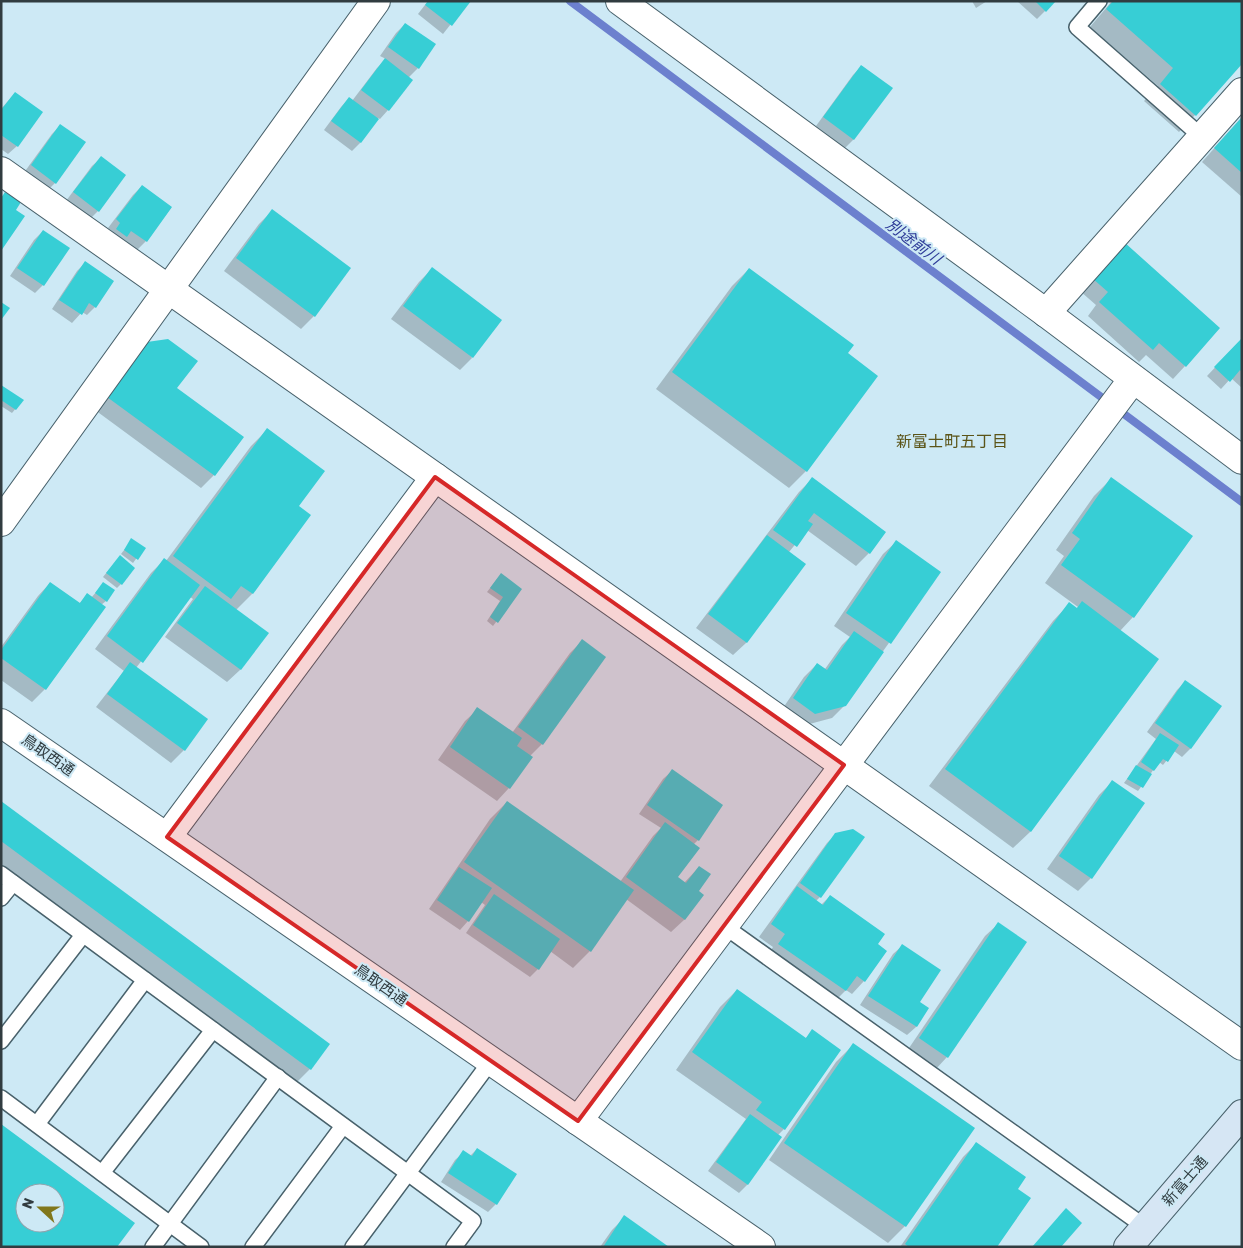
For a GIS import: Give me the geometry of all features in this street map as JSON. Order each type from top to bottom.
[{"type":"street","points":[[1,522],[376,1]]},
{"type":"street","points":[[620,1],[1046,313],[1242,460]]},
{"type":"street","points":[[1046,313],[1242,92]]},
{"type":"street","points":[[1,171],[1242,1046]]},
{"type":"street","points":[[578,1120],[1133,378]]},
{"type":"street","points":[[167,837],[435,477]]},
{"type":"street","name":"鳥取西通","points":[[1,723],[761,1247]]},
{"type":"street","name":"新富士通","points":[[1136,1237],[1242,1114]]},
{"type":"lane","points":[[1099,1],[1077,26],[1202,137]]},
{"type":"lane","points":[[1,898],[7,878],[473,1221],[454,1247]]},
{"type":"lane","points":[[724,926],[1136,1237]]},
{"type":"lane","points":[[1,1041],[83,934]]},
{"type":"lane","points":[[37,1124],[146,980]]},
{"type":"lane","points":[[102,1173],[213,1030]]},
{"type":"lane","points":[[353,1247],[491,1061]]},
{"type":"lane","points":[[153,1247],[278,1077]]},
{"type":"lane","points":[[1,1098],[201,1247]]},
{"type":"lane","points":[[253,1247],[343,1126]]},
{"type":"highlighted area","points":[[435,477],[844,765],[578,1121],[167,837]]},
{"type":"building","points":[[428,1],[471,1],[452,26],[425,5]]},
{"type":"building","points":[[1035,1],[1056,1],[1046,12]]},
{"type":"building","points":[[1113,1],[1242,1],[1242,64],[1196,116],[1160,84],[1173,68],[1106,9]]},
{"type":"building","points":[[405,23],[436,44],[419,69],[388,47]]},
{"type":"building","points":[[385,58],[413,80],[389,111],[361,90]]},
{"type":"building","points":[[861,65],[893,88],[854,140],[823,117]]},
{"type":"building","points":[[15,92],[43,112],[18,147],[1,135],[1,110]]},
{"type":"building","points":[[349,97],[379,119],[361,143],[331,121]]},
{"type":"building","points":[[1242,117],[1242,173],[1214,148]]},
{"type":"building","points":[[60,124],[86,142],[56,184],[31,165]]},
{"type":"building","points":[[101,156],[126,175],[99,212],[73,192]]},
{"type":"building","points":[[142,185],[172,207],[147,242],[131,231],[127,237],[116,229],[120,223],[116,219]]},
{"type":"building","points":[[5,192],[21,202],[16,210],[25,216],[1,251],[1,198]]},
{"type":"building","points":[[272,209],[351,268],[315,317],[236,258]]},
{"type":"building","points":[[43,230],[70,248],[44,286],[17,268]]},
{"type":"building","points":[[1124,242],[1220,328],[1186,367],[1159,343],[1153,350],[1099,302],[1108,292],[1092,278]]},
{"type":"building","points":[[85,261],[114,281],[96,308],[89,303],[82,315],[59,300]]},
{"type":"building","points":[[432,267],[502,320],[473,358],[403,306]]},
{"type":"building","points":[[749,268],[854,345],[848,353],[878,376],[807,472],[672,372]]},
{"type":"building","points":[[1,302],[10,308],[1,320]]},
{"type":"building","points":[[1242,338],[1242,372],[1240,370],[1230,382],[1214,367]]},
{"type":"building","points":[[168,339],[198,361],[177,388],[244,437],[215,476],[107,397],[147,342]]},
{"type":"building","points":[[1,385],[24,400],[16,410],[1,400]]},
{"type":"building","points":[[267,428],[325,471],[299,506],[311,515],[253,594],[241,586],[231,599],[173,556]]},
{"type":"building","points":[[812,477],[886,532],[870,554],[814,513],[808,521],[813,524],[797,547],[773,530]]},
{"type":"building","points":[[1111,477],[1193,536],[1134,618],[1061,565],[1080,539],[1072,533]]},
{"type":"building","points":[[767,535],[806,564],[747,643],[708,614]]},
{"type":"building","points":[[131,538],[146,548],[138,560],[124,550]]},
{"type":"building","points":[[896,540],[941,572],[891,644],[846,613]]},
{"type":"building","points":[[120,555],[135,568],[122,585],[106,573]]},
{"type":"building","points":[[164,558],[200,585],[143,663],[107,636]]},
{"type":"building","points":[[501,573],[522,589],[498,623],[490,617],[503,597],[490,588]]},
{"type":"building","points":[[50,582],[80,603],[87,593],[106,607],[46,690],[1,658],[1,650]]},
{"type":"building","points":[[103,582],[115,590],[107,602],[95,593]]},
{"type":"building","points":[[205,586],[269,633],[241,670],[177,623]]},
{"type":"building","points":[[1082,601],[1159,659],[1031,832],[945,769],[1069,602],[1077,608]]},
{"type":"building","points":[[854,631],[884,652],[846,706],[815,714],[793,698],[817,663],[827,670]]},
{"type":"building","points":[[582,639],[606,657],[543,745],[518,727]]},
{"type":"building","points":[[130,662],[208,719],[185,751],[107,694]]},
{"type":"building","points":[[1185,680],[1222,706],[1191,749],[1155,723]]},
{"type":"building","points":[[477,707],[522,738],[517,746],[533,757],[510,789],[450,747]]},
{"type":"building","points":[[1160,733],[1179,745],[1168,762],[1163,759],[1154,771],[1141,762]]},
{"type":"building","points":[[1136,765],[1152,774],[1143,788],[1127,779]]},
{"type":"building","points":[[672,769],[723,805],[699,841],[647,805]]},
{"type":"building","points":[[1112,780],[1145,803],[1092,879],[1059,856]]},
{"type":"building","points":[[1,801],[330,1044],[311,1070],[1,841]]},
{"type":"building","points":[[507,801],[634,890],[591,952],[464,862]]},
{"type":"building","points":[[665,822],[700,848],[678,877],[686,883],[699,866],[711,874],[699,891],[704,895],[685,920],[626,877]]},
{"type":"building","points":[[853,829],[865,837],[821,898],[800,883],[835,833]]},
{"type":"building","points":[[459,867],[492,888],[469,922],[437,900]]},
{"type":"building","points":[[797,886],[823,905],[830,895],[885,934],[878,944],[887,951],[865,982],[857,976],[846,991],[778,944],[785,934],[771,924]]},
{"type":"building","points":[[494,894],[560,939],[539,970],[473,925]]},
{"type":"building","points":[[998,922],[1027,942],[948,1058],[919,1038]]},
{"type":"building","points":[[902,944],[941,970],[920,1002],[929,1008],[917,1027],[868,996]]},
{"type":"building","points":[[737,989],[806,1038],[812,1029],[841,1050],[785,1130],[756,1110],[762,1102],[692,1052]]},
{"type":"building","points":[[853,1043],[975,1128],[906,1227],[784,1143]]},
{"type":"building","points":[[750,1114],[782,1137],[748,1185],[716,1162]]},
{"type":"building","points":[[1,1124],[135,1223],[117,1247],[1,1247]]},
{"type":"building","points":[[976,1142],[1026,1177],[1018,1189],[1031,1198],[997,1247],[909,1247],[905,1244]]},
{"type":"building","points":[[477,1148],[517,1174],[497,1205],[448,1173],[463,1150],[472,1156]]},
{"type":"building","points":[[1066,1208],[1082,1223],[1061,1247],[1032,1247]]},
{"type":"building","points":[[624,1215],[669,1247],[603,1247]]},
{"type":"waterway","name":"別途前川","points":[[570,1],[1242,502]]},
{"type":"district","name":"新富士町五丁目","points":[[952,441]]}]
